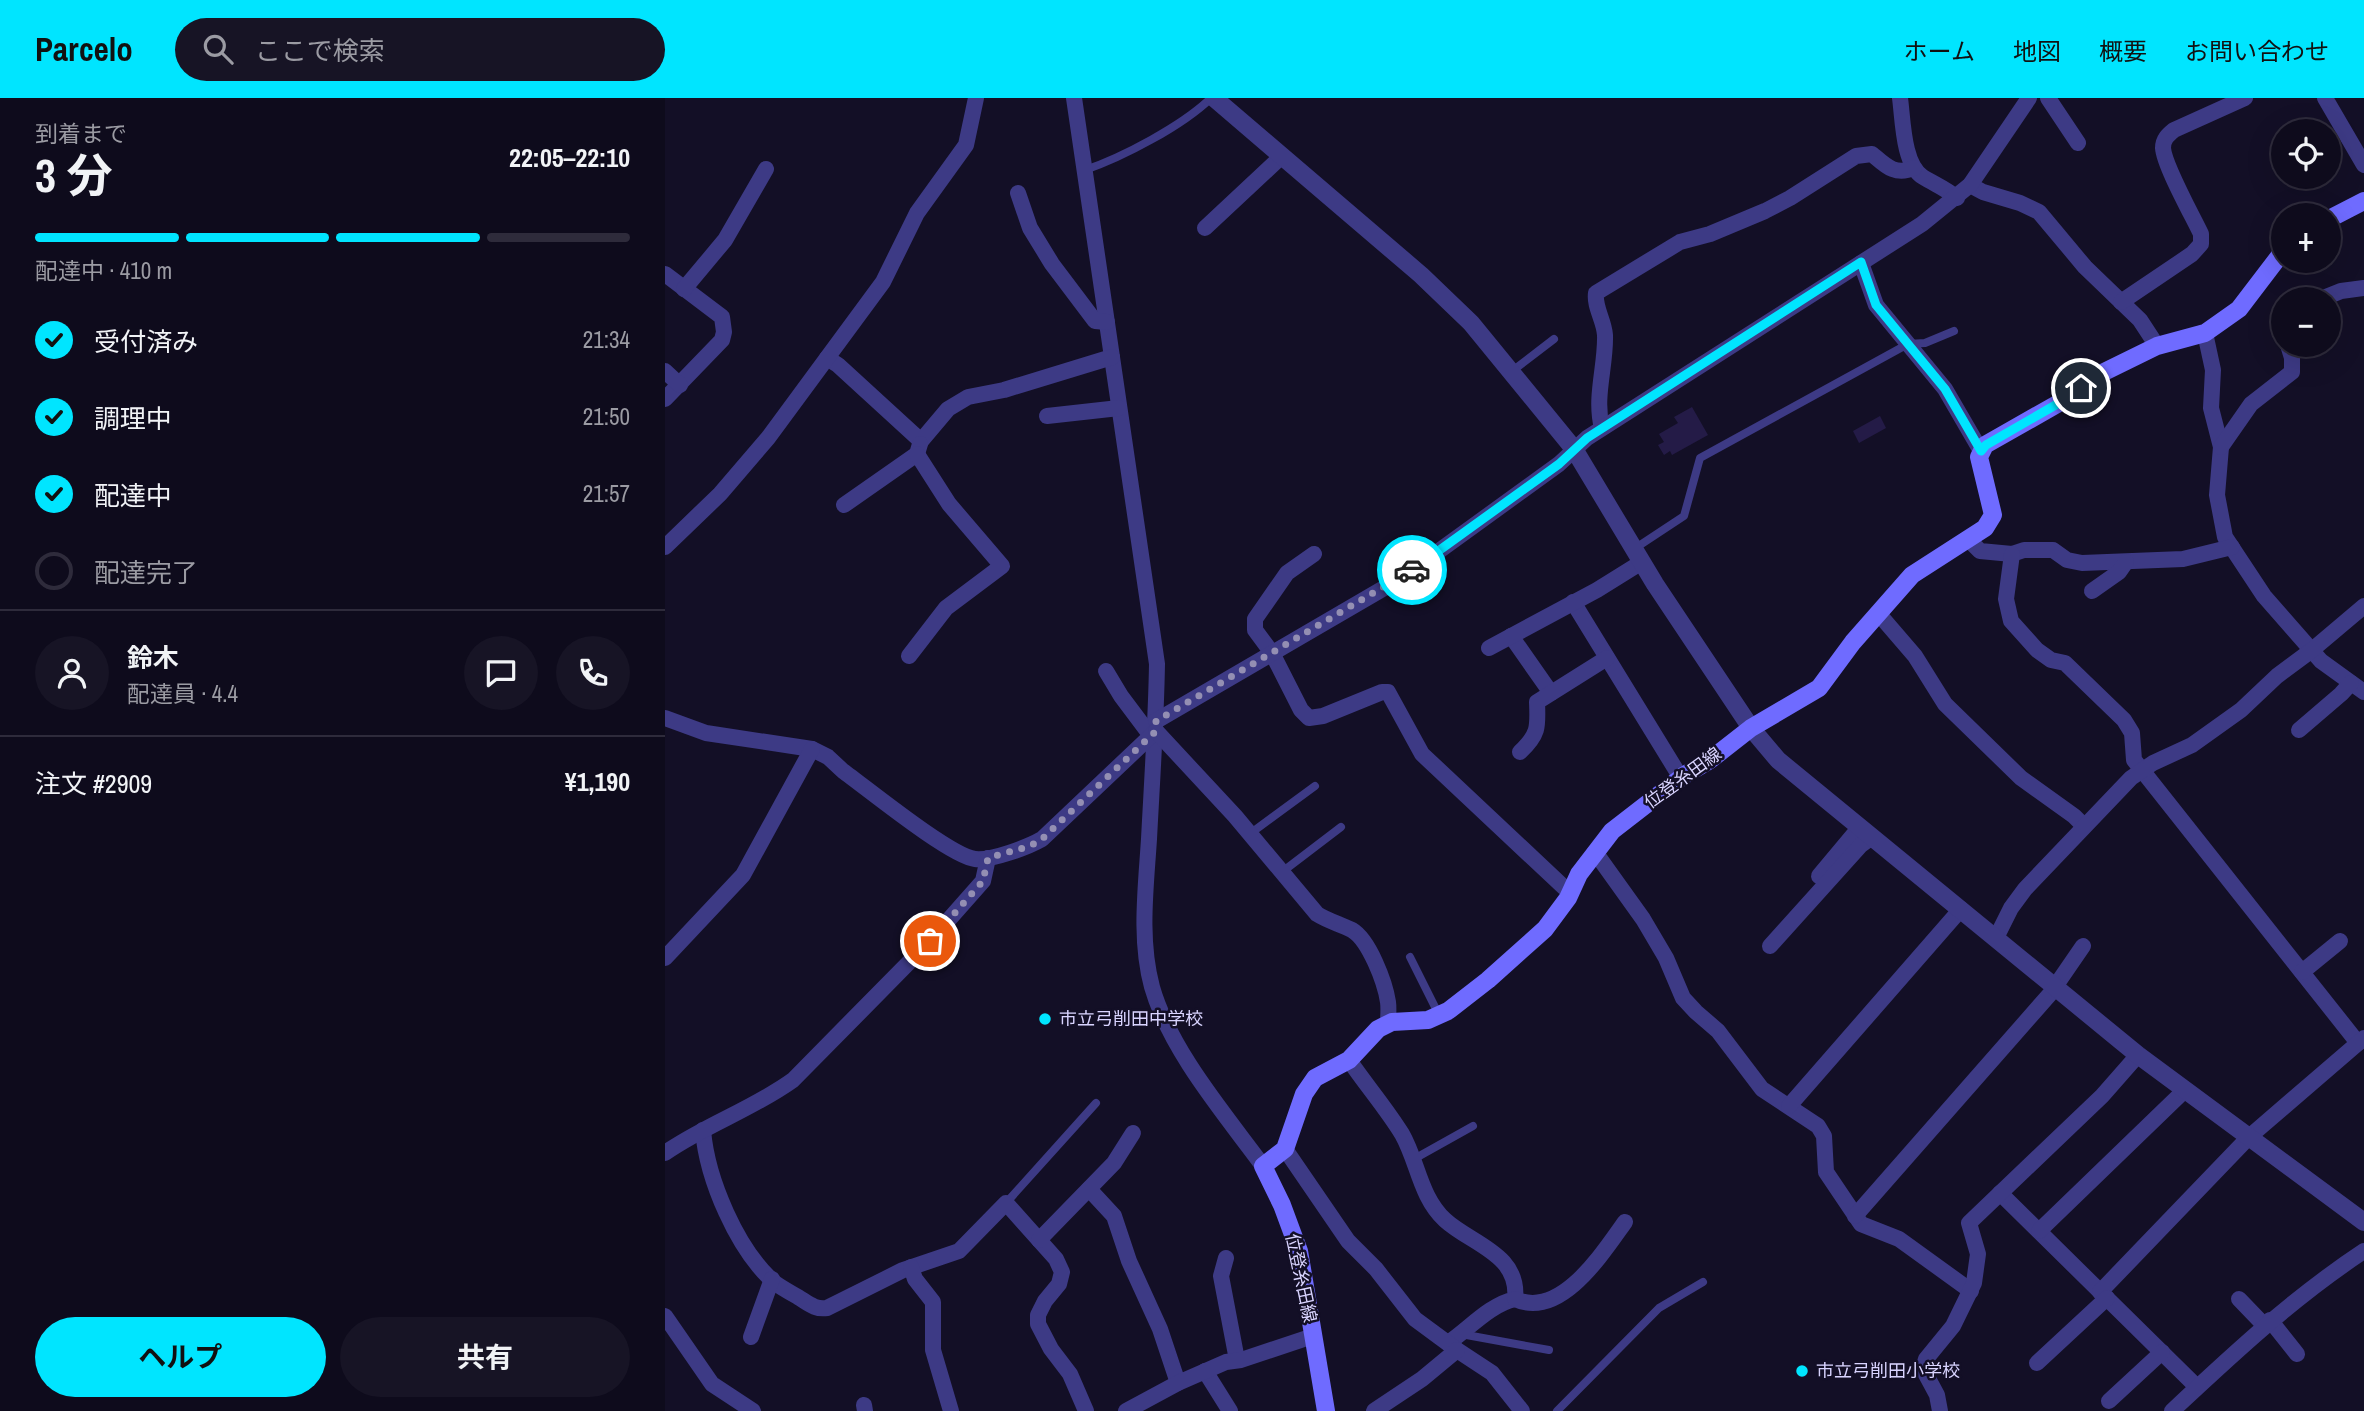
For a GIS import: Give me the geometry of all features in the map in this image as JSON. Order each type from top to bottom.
[{"type":"main road","points":[[2341,213],[2364,201]]},
{"type":"main road","points":[[1981,451],[1986,445],[2059,403],[2103,372],[2157,346],[2205,333],[2239,309],[2271,267]]},
{"type":"main road","name":"位登糸田線","points":[[1388,1024],[1428,1020],[1448,1011],[1488,980],[1545,929],[1570,893],[1579,874],[1612,831],[1681,778],[1710,761],[1751,728],[1819,688],[1853,642],[1912,575],[1985,528],[1993,515],[1979,457],[1981,451]]},
{"type":"main road","points":[[1263,1167],[1285,1149],[1304,1094],[1315,1078],[1349,1060],[1378,1029],[1388,1024]]},
{"type":"main road","name":"位登糸田線","points":[[1263,1167],[1282,1205],[1299,1251],[1326,1411]]},
{"type":"street","points":[[665,547],[720,494],[768,438],[883,282],[917,213],[966,145],[976,98]]},
{"type":"street","points":[[1074,98],[1157,664],[1145,908],[1146,948],[1152,987],[1180,1051],[1263,1167]]},
{"type":"street","points":[[1900,98],[1910,162],[1921,176],[1944,187],[1957,198]]},
{"type":"street","points":[[665,718],[706,733],[812,749],[828,757],[843,771],[964,857],[977,860],[1030,846],[1042,839],[1154,729],[1272,653],[1403,577],[1559,464],[1602,428],[1957,198],[1971,186],[2029,98]]},
{"type":"street","points":[[2048,98],[2078,143]]},
{"type":"street","points":[[2121,302],[2192,254],[2201,244],[2201,234],[2166,160],[2163,146],[2165,138],[2174,130],[2245,98]]},
{"type":"street","points":[[2325,98],[2364,165]]},
{"type":"street","points":[[1217,99],[1424,278],[1471,323],[1574,449],[1638,555],[1751,728],[1778,760],[2138,1055],[2364,1222]]},
{"type":"street","points":[[1602,428],[1598,412],[1605,335],[1595,293],[1680,242],[1710,234],[1790,198],[1856,156],[1873,154],[1891,170],[1905,172],[1914,168]]},
{"type":"street","points":[[1205,228],[1282,156]]},
{"type":"street","points":[[684,289],[725,240],[766,169]]},
{"type":"street","points":[[1971,186],[2039,212],[2085,267],[2140,320],[2157,346]]},
{"type":"street","points":[[1018,193],[1030,228],[1052,264],[1095,321],[1107,322]]},
{"type":"street","points":[[1861,262],[1876,305],[1945,389],[1981,451]]},
{"type":"street","points":[[665,274],[722,317],[724,332],[722,340],[665,399]]},
{"type":"street","points":[[2341,290],[2364,288]]},
{"type":"street","points":[[2205,333],[2213,370],[2211,408],[2221,447],[2217,495],[2225,537],[2264,596],[2321,660],[2358,687]]},
{"type":"street","points":[[844,505],[919,448],[948,408],[968,397],[1004,390],[1112,357]]},
{"type":"street","points":[[2221,447],[2251,404],[2292,372],[2290,357]]},
{"type":"street","points":[[827,358],[838,365],[919,448],[949,503],[1002,566],[946,608],[909,656]]},
{"type":"street","points":[[665,371],[680,385]]},
{"type":"street","points":[[1047,416],[1119,408]]},
{"type":"street","points":[[1968,539],[1980,551],[2012,554],[2024,550],[2053,550],[2067,560],[2082,563],[2183,559],[2232,547]]},
{"type":"street","points":[[1314,554],[1287,573],[1255,619],[1255,630],[1272,653],[1301,710],[1308,718],[1323,716],[1388,692],[1422,754],[1570,893]]},
{"type":"street","points":[[2012,554],[2007,599],[2011,621],[2038,650],[2051,660],[2065,663],[2124,720],[2132,733],[2134,760],[2302,972],[2361,1041],[2249,1137],[2037,1363]]},
{"type":"street","points":[[1489,648],[1573,602],[1638,555]]},
{"type":"street","points":[[2092,591],[2119,572],[2126,562]]},
{"type":"street","points":[[1573,602],[1681,778]]},
{"type":"street","points":[[1996,938],[2011,908],[2025,889],[2131,778],[2153,763],[2192,745],[2241,710],[2277,676],[2364,606]]},
{"type":"street","points":[[1878,613],[1915,656],[1952,712],[2021,778],[2084,826]]},
{"type":"street","points":[[1511,636],[1551,693]]},
{"type":"street","points":[[1520,752],[1538,729],[1537,702],[1607,658]]},
{"type":"street","points":[[1106,671],[1121,696],[1251,833],[1317,914],[1327,921],[1352,930],[1362,939],[1375,961],[1388,1001],[1388,1024]]},
{"type":"street","points":[[2299,730],[2341,694],[2358,687]]},
{"type":"street","points":[[665,958],[743,874],[812,749]]},
{"type":"street","points":[[1819,876],[1866,832]]},
{"type":"street","points":[[1770,946],[1861,845],[1866,832]]},
{"type":"street","points":[[1595,852],[1667,958],[1683,998],[1718,1031],[1762,1089],[1818,1126],[1824,1136],[1826,1172],[1861,1224],[1899,1240],[1971,1291]]},
{"type":"street","points":[[665,1153],[793,1080],[930,941],[983,881],[988,858]]},
{"type":"street","points":[[1789,1106],[1961,909]]},
{"type":"street","points":[[2302,972],[2340,941]]},
{"type":"street","points":[[1855,1216],[2041,1005],[2083,946]]},
{"type":"street","points":[[1940,1411],[1937,1395],[1923,1369],[1926,1359],[1953,1326],[1974,1283],[1978,1254],[1969,1223],[2102,1096],[2138,1055]]},
{"type":"street","points":[[1349,1060],[1402,1134],[1433,1207],[1446,1221],[1506,1264],[1514,1277],[1515,1299]]},
{"type":"street","points":[[2039,1231],[2185,1090]]},
{"type":"street","points":[[703,1130],[705,1153],[724,1207],[742,1241],[772,1279],[818,1310],[911,1267],[958,1251],[1006,1203],[1056,1259],[1062,1272],[1059,1284],[1038,1315],[1038,1324],[1051,1349],[1070,1374],[1086,1411]]},
{"type":"street","points":[[1039,1240],[1114,1163],[1133,1133]]},
{"type":"street","points":[[1285,1149],[1348,1241],[1376,1269],[1415,1319],[1455,1342],[1492,1373],[1521,1411]]},
{"type":"street","points":[[1089,1189],[1114,1216],[1129,1261],[1160,1329],[1178,1383]]},
{"type":"street","points":[[2000,1193],[2197,1387]]},
{"type":"street","points":[[1374,1411],[1422,1380],[1455,1342],[1487,1312],[1507,1301],[1515,1299],[1539,1304],[1566,1292],[1603,1252],[1625,1222]]},
{"type":"street","points":[[2172,1411],[2267,1323],[2336,1269],[2364,1251]]},
{"type":"street","points":[[1226,1258],[1221,1276],[1237,1360]]},
{"type":"street","points":[[911,1267],[915,1279],[933,1302],[933,1350],[951,1411]]},
{"type":"street","points":[[751,1337],[772,1279]]},
{"type":"street","points":[[2239,1299],[2297,1354]]},
{"type":"street","points":[[665,1316],[712,1384],[753,1411]]},
{"type":"street","points":[[1126,1411],[1178,1383],[1226,1362],[1313,1336]]},
{"type":"street","points":[[2109,1401],[2162,1352]]},
{"type":"street","points":[[1205,1371],[1230,1411]]},
{"type":"lane","points":[[1085,170],[1129,151],[1217,99]]},
{"type":"lane","points":[[1638,555],[1684,516],[1700,458],[1908,344],[1925,344],[1954,331]]},
{"type":"lane","points":[[1511,372],[1554,340]]},
{"type":"lane","points":[[1251,833],[1315,786]]},
{"type":"lane","points":[[1282,872],[1341,827]]},
{"type":"lane","points":[[1410,957],[1439,1015]]},
{"type":"lane","points":[[1006,1203],[1096,1103]]},
{"type":"lane","points":[[1414,1159],[1473,1126]]},
{"type":"lane","points":[[1557,1411],[1659,1308],[1703,1282]]},
{"type":"lane","points":[[1455,1342],[1549,1350]]},
{"type":"building","points":[[1692,407],[1708,435],[1672,455],[1670,451],[1664,455],[1658,445],[1664,442],[1659,434],[1678,423],[1674,417]]},
{"type":"building","points":[[1880,416],[1886,428],[1859,443],[1853,431]]},
{"type":"way so far","points":[[930,941],[983,881],[988,858],[1030,846],[1042,839],[1156,731],[1156,721],[1412,570]]},
{"type":"place","name":"市立弓削田中学校","points":[[1045,1019]]},
{"type":"place","name":"市立弓削田小学校","points":[[1802,1371]]},
{"type":"route","points":[[1412,570],[1559,464],[1587,438],[1861,262],[1876,305],[1945,389],[1981,451],[1986,445],[2081,388]]}]
